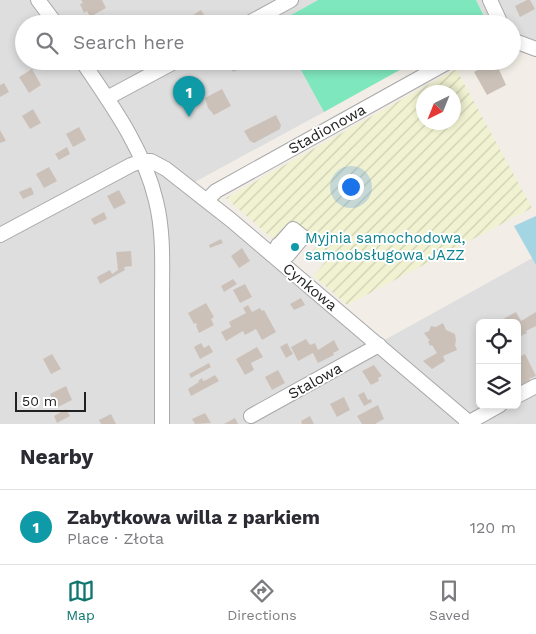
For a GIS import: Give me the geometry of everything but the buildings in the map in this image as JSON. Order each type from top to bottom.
[{"type":"street","points":[[38,0],[49,15]]},
{"type":"street","points":[[264,15],[291,0]]},
{"type":"street","points":[[490,0],[497,15]]},
{"type":"street","points":[[521,43],[536,49]]},
{"type":"street","points":[[88,70],[107,98],[142,161],[156,200],[161,229],[162,424]]},
{"type":"street","points":[[107,98],[159,70]]},
{"type":"street","name":"Stadionowa","points":[[207,200],[216,191],[434,70]]},
{"type":"street","points":[[0,235],[129,166],[142,161]]},
{"type":"street","name":"Cynkowa","points":[[142,161],[151,161],[166,169],[279,251],[379,345],[469,423]]},
{"type":"street","points":[[293,229],[307,244],[294,259],[279,251],[293,229]]},
{"type":"street","name":"Stalowa","points":[[250,416],[379,345]]},
{"type":"street","points":[[521,394],[536,386]]},
{"type":"street","points":[[469,423],[493,409]]},
{"type":"shaded area","points":[[0,0],[318,0],[291,15],[15,15],[15,70],[301,70],[324,112],[182,189],[370,348],[536,256],[536,424],[0,424]]},
{"type":"shaded area","points":[[476,0],[536,0],[536,57],[521,52],[521,15],[484,15]]},
{"type":"green space","points":[[318,0],[476,0],[484,15],[291,15]]},
{"type":"green space","points":[[301,70],[400,70],[324,112]]},
{"type":"green space","points":[[454,70],[457,70],[532,208],[347,305],[314,276],[326,261],[312,251],[319,244],[294,221],[275,241],[226,198],[416,91],[416,130],[461,130],[461,85],[427,85]]},
{"type":"water","points":[[536,216],[536,265],[514,226]]},
{"type":"place","name":"Zabytkowa willa z parkiem","points":[[189,117]]},
{"type":"place","name":"Myjnia samochodowa, samoobsługowa JAZZ","points":[[295,247]]}]
